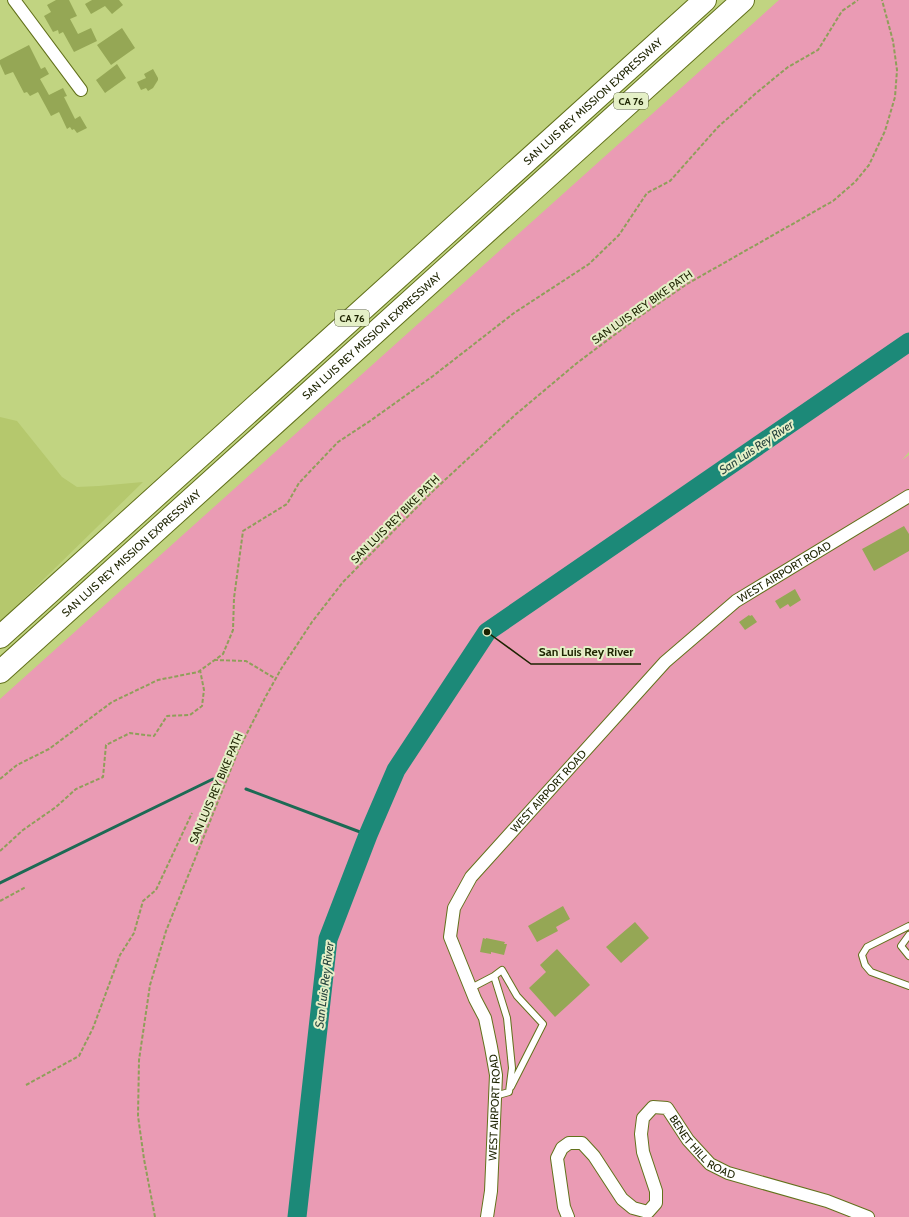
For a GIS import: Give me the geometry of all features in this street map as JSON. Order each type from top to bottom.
[{"type":"highway","name":"SAN LUIS REY MISSION EXPRESSWAY","points":[[0,637],[705,0]]},
{"type":"highway","name":"SAN LUIS REY MISSION EXPRESSWAY","points":[[0,672],[743,0]]},
{"type":"street","points":[[14,0],[81,90]]},
{"type":"street","name":"WEST AIRPORT ROAD","points":[[487,1217],[491,1191],[496,1076],[485,1018],[450,937],[454,908],[471,877],[665,662],[736,601],[909,496]]},
{"type":"street","name":"BENET HILL ROAD","points":[[568,1217],[564,1207],[557,1158],[562,1148],[569,1143],[582,1143],[594,1156],[622,1199],[633,1208],[648,1212],[656,1203],[656,1191],[643,1152],[641,1134],[643,1118],[653,1107],[667,1108],[688,1140],[710,1164],[728,1173],[827,1201],[868,1217]]},
{"type":"lane","points":[[909,926],[867,947],[862,956],[865,965],[871,972],[909,986]]},
{"type":"lane","points":[[909,936],[901,946],[909,956]]},
{"type":"lane","points":[[471,988],[502,970],[517,996],[543,1024],[509,1092],[495,1096]]},
{"type":"lane","points":[[494,976],[507,1018],[512,1068],[509,1092]]},
{"type":"path","points":[[0,779],[17,765],[50,749],[112,702],[158,680],[198,672],[223,654],[233,630],[234,598],[243,531],[287,504],[299,483],[338,442],[433,376],[514,313],[589,264],[619,235],[647,193],[670,181],[718,127],[755,94],[788,67],[818,50],[842,11],[858,0]]},
{"type":"path","name":"SAN LUIS REY BIKE PATH","points":[[155,1217],[144,1159],[138,1116],[139,1060],[150,985],[166,931],[239,749],[276,678],[312,622],[343,582],[433,491],[514,415],[576,363],[669,296],[693,280],[833,201],[855,182],[868,165],[885,131],[895,97],[897,70],[894,41],[882,0]]},
{"type":"path","points":[[214,660],[246,661],[276,678]]},
{"type":"path","points":[[0,851],[23,830],[56,807],[76,789],[103,777],[106,745],[130,733],[154,736],[168,716],[190,715],[202,706],[204,690],[200,670]]},
{"type":"path","points":[[26,1085],[79,1056],[93,1028],[120,955],[134,933],[143,901],[156,890],[192,813]]},
{"type":"path","points":[[0,900],[26,887]]},
{"type":"shaded area","points":[[779,0],[909,0],[909,452],[902,460],[909,455],[909,1217],[0,1217],[0,699]]},
{"type":"shaded area","points":[[0,417],[17,421],[62,477],[77,487],[143,482],[0,622]]},
{"type":"building","points":[[56,0],[69,0],[77,16],[70,19],[78,34],[91,28],[97,41],[74,52],[63,32],[59,34],[58,30],[53,32],[44,16],[51,12],[47,5]]},
{"type":"building","points":[[92,0],[119,0],[123,5],[112,14],[105,6],[91,14],[85,4]]},
{"type":"building","points":[[122,28],[135,48],[111,65],[97,45]]},
{"type":"building","points":[[29,45],[41,69],[45,67],[49,74],[40,79],[49,95],[63,88],[67,96],[64,97],[75,119],[80,116],[87,128],[77,133],[70,127],[67,129],[59,112],[51,116],[38,92],[30,96],[27,92],[24,93],[13,72],[5,75],[0,64],[0,60]]},
{"type":"building","points":[[117,64],[126,78],[105,93],[96,80]]},
{"type":"building","points":[[153,69],[158,80],[153,88],[148,91],[146,88],[141,90],[137,82],[146,78],[144,74]]},
{"type":"building","points":[[904,526],[909,534],[909,551],[874,571],[862,549]]},
{"type":"building","points":[[795,589],[801,600],[790,607],[788,604],[780,609],[775,601]]},
{"type":"building","points":[[749,615],[752,615],[757,622],[745,630],[739,622]]},
{"type":"building","points":[[563,906],[570,919],[556,927],[558,931],[537,942],[528,926]]},
{"type":"building","points":[[635,922],[649,938],[621,963],[606,947]]},
{"type":"building","points":[[483,938],[505,942],[504,944],[507,944],[504,955],[491,952],[491,954],[480,952]]},
{"type":"building","points":[[557,949],[590,985],[555,1017],[529,988],[546,972],[540,965]]},
{"type":"waterway","name":"San Luis Rey River","points":[[297,1217],[328,939],[368,835],[396,770],[487,632],[909,342]]},
{"type":"waterway","points":[[0,883],[213,779]]},
{"type":"waterway","points":[[246,789],[368,835]]},
{"type":"place","name":"San Luis Rey River","points":[[487,632]]}]
